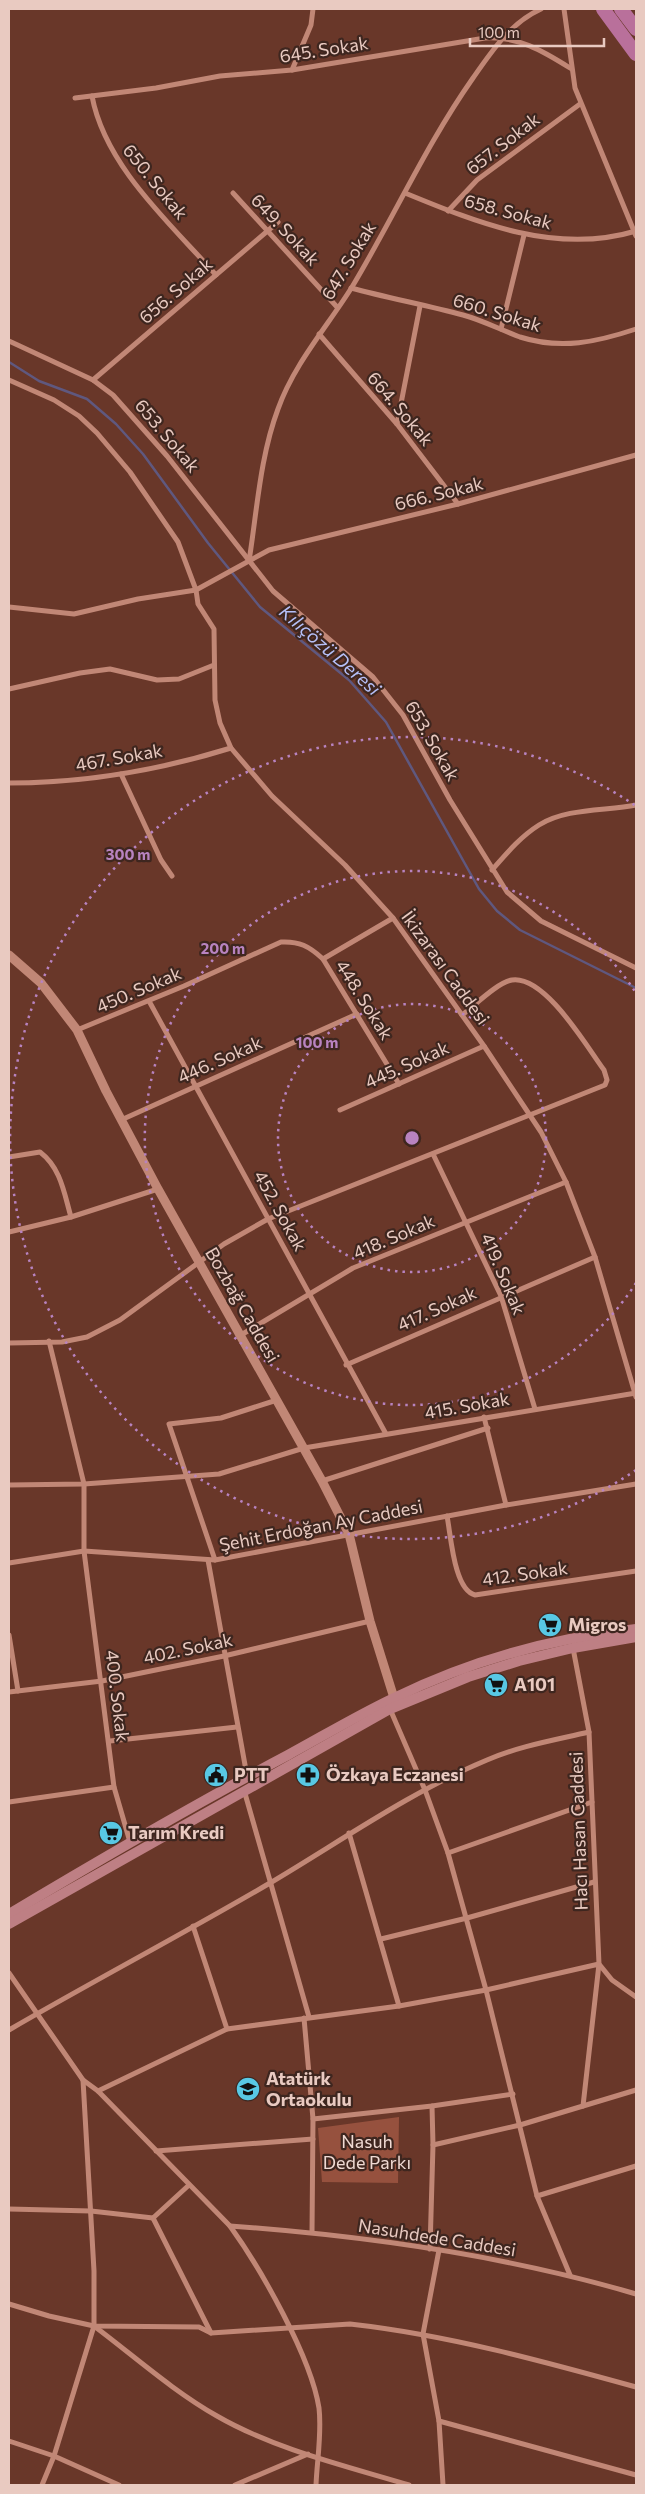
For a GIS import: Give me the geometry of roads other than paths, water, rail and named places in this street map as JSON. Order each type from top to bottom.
[{"type":"highway","points":[[604,9],[636,54]]},
{"type":"highway","points":[[621,9],[636,28]]},
{"type":"main road","points":[[9,1914],[130,1842],[247,1776],[394,1698],[446,1676],[509,1655],[571,1639],[636,1629]]},
{"type":"main road","points":[[9,1924],[390,1709],[468,1677],[519,1661],[573,1648],[636,1637]]},
{"type":"street","points":[[292,70],[311,25],[313,9]]},
{"type":"street","name":"647. Sokak","points":[[249,561],[263,470],[277,410],[294,374],[351,288],[405,193],[434,136],[503,37],[541,9]]},
{"type":"street","points":[[564,9],[570,68],[580,104],[636,233]]},
{"type":"street","name":"645. Sokak","points":[[75,98],[156,88],[220,76],[292,70],[503,37],[542,51],[570,68]]},
{"type":"street","name":"650. Sokak","points":[[92,96],[95,111],[112,151],[139,188],[216,275]]},
{"type":"street","name":"657. Sokak","points":[[448,211],[477,180],[580,104]]},
{"type":"street","name":"649. Sokak","points":[[232,193],[337,307]]},
{"type":"street","name":"658. Sokak","points":[[405,193],[448,211],[524,235],[578,240],[636,233]]},
{"type":"street","name":"656. Sokak","points":[[93,380],[278,222]]},
{"type":"street","points":[[501,329],[524,235]]},
{"type":"street","name":"660. Sokak","points":[[351,288],[420,306],[465,315],[533,340],[560,343],[599,341],[636,329]]},
{"type":"street","points":[[397,424],[420,306]]},
{"type":"street","name":"664. Sokak","points":[[319,334],[397,424],[458,504]]},
{"type":"street","name":"653. Sokak","points":[[9,341],[93,380],[113,395],[145,430],[273,591],[373,677],[403,715],[492,870],[508,892],[541,921],[636,968]]},
{"type":"street","name":"İkizarası Caddesi","points":[[9,380],[54,400],[79,416],[97,433],[130,472],[178,542],[202,612],[214,629],[217,711],[232,748],[272,796],[345,865],[393,918],[531,1116],[566,1182],[595,1257],[636,1395]]},
{"type":"street","name":"666. Sokak","points":[[9,607],[74,614],[138,599],[196,590],[269,550],[458,504],[636,455]]},
{"type":"street","points":[[9,689],[80,673],[110,669],[156,680],[179,679],[214,665]]},
{"type":"street","name":"467. Sokak","points":[[9,783],[45,783],[121,774],[232,748]]},
{"type":"street","points":[[121,774],[160,860],[172,876]]},
{"type":"street","points":[[492,870],[512,847],[540,825],[564,815],[636,805]]},
{"type":"street","points":[[323,959],[393,918]]},
{"type":"street","name":"448. Sokak","points":[[294,941],[304,944],[323,959],[399,1084]]},
{"type":"street","name":"450. Sokak","points":[[77,1030],[149,1001],[281,942],[294,941]]},
{"type":"street","name":"Bozbağ Caddesi","points":[[9,955],[41,983],[77,1030],[121,1120],[158,1189],[322,1481],[349,1534],[370,1621],[394,1698]]},
{"type":"street","points":[[9,1343],[75,1340],[110,1326],[224,1244],[268,1219],[605,1085],[607,1080],[604,1070],[552,1000],[541,990],[519,980],[503,982],[462,1015]]},
{"type":"street","name":"452. Sokak","points":[[149,1001],[197,1086],[346,1365],[386,1434]]},
{"type":"street","name":"446. Sokak","points":[[121,1120],[357,1014]]},
{"type":"street","name":"445. Sokak","points":[[340,1110],[484,1046]]},
{"type":"street","points":[[9,1156],[40,1152],[51,1160],[58,1172],[72,1217]]},
{"type":"street","name":"419. Sokak","points":[[433,1154],[501,1296],[535,1409]]},
{"type":"street","name":"418. Sokak","points":[[241,1335],[354,1268],[566,1182]]},
{"type":"street","points":[[9,1232],[72,1217],[158,1189]]},
{"type":"street","name":"417. Sokak","points":[[346,1365],[501,1296],[595,1257]]},
{"type":"street","name":"400. Sokak","points":[[49,1341],[84,1484],[84,1551],[110,1741],[114,1786],[130,1842]]},
{"type":"street","name":"415. Sokak","points":[[9,1485],[84,1484],[220,1474],[304,1448],[484,1417],[636,1395]]},
{"type":"street","points":[[215,1560],[169,1424],[221,1418],[278,1400]]},
{"type":"street","points":[[484,1417],[506,1505]]},
{"type":"street","points":[[322,1481],[488,1428]]},
{"type":"street","name":"Şehit Erdoğan Ay Caddesi","points":[[9,1564],[84,1551],[215,1560],[506,1505],[636,1484]]},
{"type":"street","name":"412. Sokak","points":[[447,1516],[461,1584],[469,1594],[475,1595],[636,1571]]},
{"type":"street","points":[[208,1560],[247,1776]]},
{"type":"street","name":"402. Sokak","points":[[9,1692],[102,1682],[224,1656],[370,1621]]},
{"type":"street","points":[[9,1635],[18,1691]]},
{"type":"street","name":"Hacı Hasan Caddesi","points":[[573,1648],[589,1732],[599,1964],[584,2106]]},
{"type":"street","points":[[390,1709],[425,1790],[448,1852],[486,1990],[537,2196],[570,2274]]},
{"type":"street","points":[[110,1741],[237,1727]]},
{"type":"street","points":[[9,2030],[271,1883],[349,1833],[425,1790],[487,1760],[523,1747],[589,1732]]},
{"type":"street","points":[[9,1802],[114,1786]]},
{"type":"street","points":[[244,1790],[307,2017],[313,2119],[312,2232]]},
{"type":"street","points":[[448,1852],[592,1802]]},
{"type":"street","points":[[349,1833],[399,2006]]},
{"type":"street","points":[[381,1939],[467,1918],[594,1882]]},
{"type":"street","points":[[193,1926],[227,2029]]},
{"type":"street","points":[[98,2091],[227,2029],[399,2006],[486,1990],[599,1964],[612,1980],[636,1997]]},
{"type":"street","points":[[9,1973],[83,2080],[98,2091],[230,2226],[248,2251],[288,2326],[316,2393],[320,2432],[316,2485]]},
{"type":"street","points":[[42,2485],[54,2456],[94,2326],[94,2270],[83,2080]]},
{"type":"street","points":[[433,2145],[520,2125],[636,2090]]},
{"type":"street","points":[[313,2119],[432,2106],[512,2094]]},
{"type":"street","points":[[430,2249],[433,2145],[432,2106]]},
{"type":"street","points":[[156,2151],[313,2139]]},
{"type":"street","points":[[537,2196],[636,2166]]},
{"type":"street","points":[[9,2209],[91,2211],[153,2218],[189,2185]]},
{"type":"street","points":[[153,2218],[211,2333]]},
{"type":"street","name":"Nasuhdede Caddesi","points":[[230,2226],[312,2232],[439,2250],[570,2274],[636,2294]]},
{"type":"street","points":[[439,2250],[423,2334],[439,2421],[443,2485]]},
{"type":"street","points":[[9,2304],[49,2316],[94,2326],[199,2327],[211,2333],[288,2326],[350,2324],[477,2344],[636,2387]]},
{"type":"street","points":[[94,2326],[197,2404],[233,2425],[317,2457],[409,2485]]},
{"type":"street","points":[[439,2421],[636,2475]]},
{"type":"street","points":[[9,2442],[54,2456],[119,2485]]},
{"type":"street","points":[[235,2485],[309,2454]]},
{"type":"waterway","name":"Kılıçözü Deresi","points":[[9,362],[39,381],[87,399],[116,424],[143,454],[208,543],[260,607],[349,680],[386,722],[479,889],[497,911],[520,930],[636,988]]},
{"type":"place","name":"Migros","points":[[550,1625]]},
{"type":"place","name":"A101","points":[[496,1685]]},
{"type":"place","name":"PTT","points":[[216,1775]]},
{"type":"place","name":"Özkaya Eczanesi","points":[[308,1775]]},
{"type":"place","name":"Tarım Kredi","points":[[111,1833]]},
{"type":"place","name":"Atatürk Ortaokulu","points":[[248,2089]]},
{"type":"park label","name":"Nasuh Dede Parkı","points":[[367,2152]]}]
